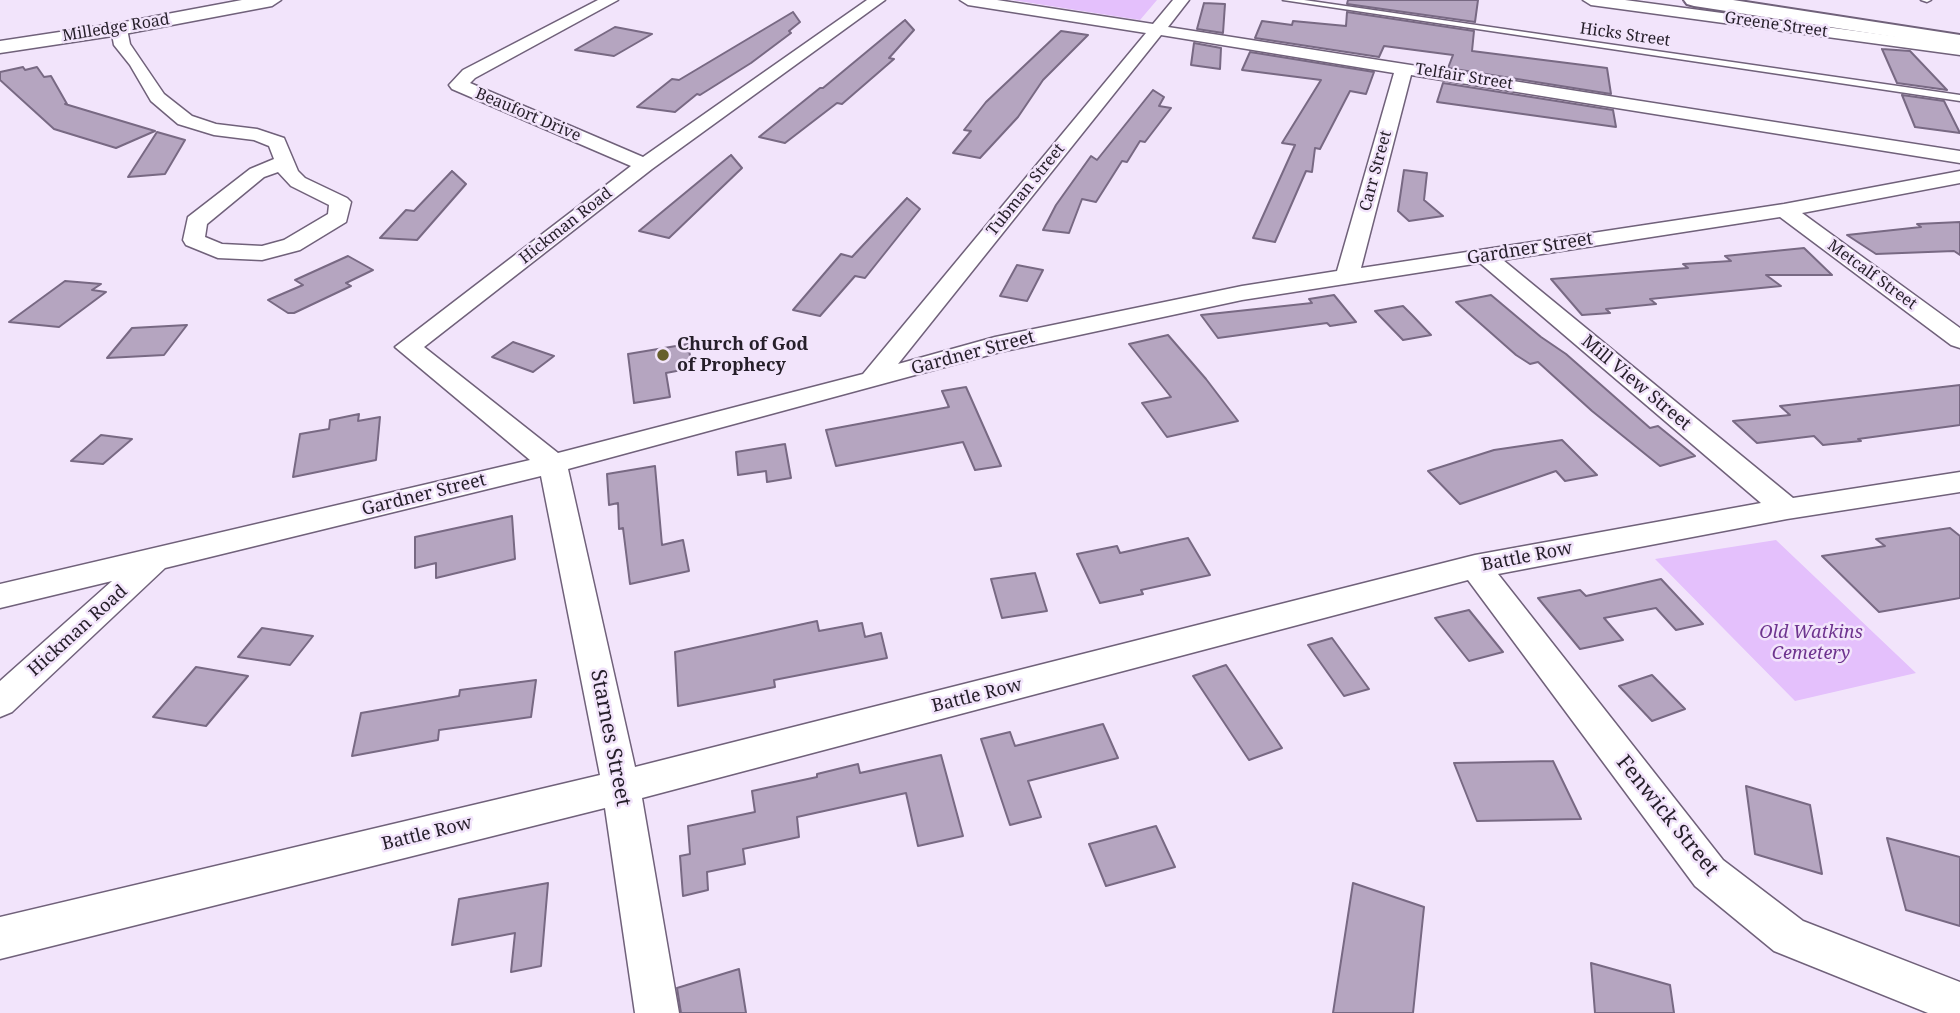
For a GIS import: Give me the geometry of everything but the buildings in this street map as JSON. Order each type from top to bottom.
[{"type":"highway","points":[[1694,0],[1959,50]]},
{"type":"highway","points":[[1743,0],[1937,9]]},
{"type":"highway","points":[[1814,0],[1881,8]]},
{"type":"highway","points":[[1906,10],[1937,9]]},
{"type":"street","name":"Milledge Road","points":[[6,44],[119,29],[272,0]]},
{"type":"street","name":"Beaufort Drive","points":[[610,0],[469,74],[457,85],[645,165]]},
{"type":"street","name":"Hickman Road","points":[[553,464],[408,347],[645,165],[877,0]]},
{"type":"street","name":"Telfair Street","points":[[968,0],[1960,157]]},
{"type":"street","name":"Tubman Street","points":[[872,380],[1181,0]]},
{"type":"street","name":"Greene Street","points":[[1591,0],[1959,50]]},
{"type":"street","points":[[119,29],[122,45],[137,63],[157,97],[185,120],[214,129],[257,135],[277,142],[285,162],[289,173],[298,182],[340,202],[338,217],[292,246],[261,253],[218,251],[194,240],[196,222],[257,173],[285,162]]},
{"type":"street","name":"Carr Street","points":[[1348,275],[1404,67]]},
{"type":"street","name":"Gardner Street","points":[[0,596],[553,464],[995,345],[1242,293],[1784,210],[1960,177]]},
{"type":"street","name":"Metcalf Street","points":[[1784,210],[1960,340]]},
{"type":"street","name":"Mill View Street","points":[[1486,257],[1787,509]]},
{"type":"street","name":"Starnes Street","points":[[553,464],[621,787],[657,1013]]},
{"type":"street","name":"Battle Row","points":[[0,938],[621,787],[1475,567],[1787,509],[1960,482]]},
{"type":"street","name":"Hickman Road","points":[[0,702],[156,559]]},
{"type":"street","name":"Fenwick Street","points":[[1475,567],[1709,873],[1789,936],[1960,1004]]},
{"type":"lane","name":"Hicks Street","points":[[1287,0],[1960,98]]},
{"type":"green space","points":[[1012,0],[1157,0],[1140,20]]},
{"type":"green space","name":"Old Watkins Cemetery","points":[[1776,540],[1916,673],[1795,701],[1655,559]]},
{"type":"place","name":"Church of God of Prophecy","points":[[663,355]]}]
